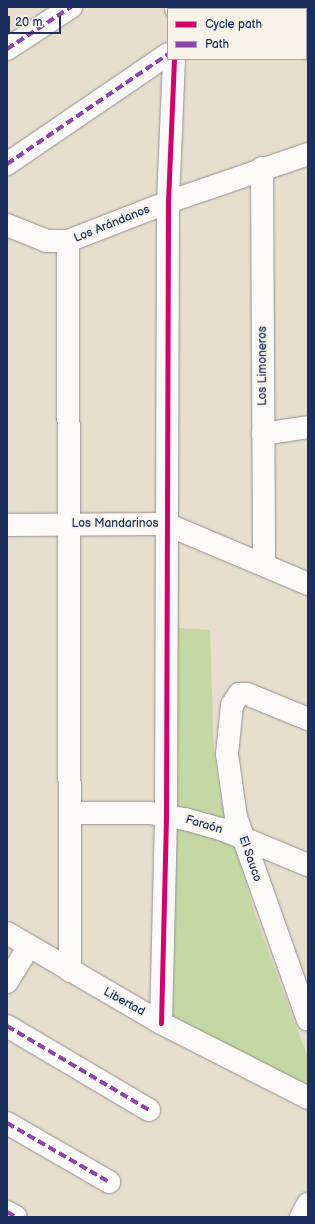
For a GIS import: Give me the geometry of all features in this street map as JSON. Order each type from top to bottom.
[{"type":"street","points":[[7,49],[71,7]]},
{"type":"street","points":[[7,164],[167,55]]},
{"type":"street","points":[[161,1023],[166,815],[168,202],[174,60]]},
{"type":"street","name":"Los Arándanos","points":[[7,225],[47,241],[68,241],[168,202],[262,168],[308,154]]},
{"type":"street","name":"Los Limoneros","points":[[262,168],[264,565]]},
{"type":"street","points":[[68,241],[70,971]]},
{"type":"street","points":[[263,434],[308,428]]},
{"type":"street","name":"Los Mandarinos","points":[[7,525],[166,524],[308,584]]},
{"type":"street","name":"El Sauco","points":[[306,1013],[243,839],[232,798],[227,754],[232,705],[239,694],[247,694],[308,719]]},
{"type":"street","name":"Faraón","points":[[70,813],[166,815],[204,824],[308,865]]},
{"type":"street","name":"Libertad","points":[[7,933],[161,1023],[308,1098]]},
{"type":"street","points":[[7,982],[29,946]]},
{"type":"street","points":[[7,1026],[149,1110]]},
{"type":"street","points":[[7,1123],[109,1182]]},
{"type":"street","points":[[301,1217],[308,1204]]},
{"type":"street","points":[[7,1212],[16,1217]]},
{"type":"green space","points":[[178,628],[210,630],[214,752],[221,802],[258,923],[308,1058],[308,1086],[173,1018]]},
{"type":"marked path","points":[[7,49],[71,7]]},
{"type":"marked path","points":[[7,164],[167,55]]},
{"type":"marked path","points":[[7,1026],[149,1110]]},
{"type":"marked path","points":[[7,1123],[109,1182]]},
{"type":"marked path","points":[[7,1212],[16,1217]]},
{"type":"cycle path","points":[[161,1023],[166,815],[168,202],[174,60]]}]
